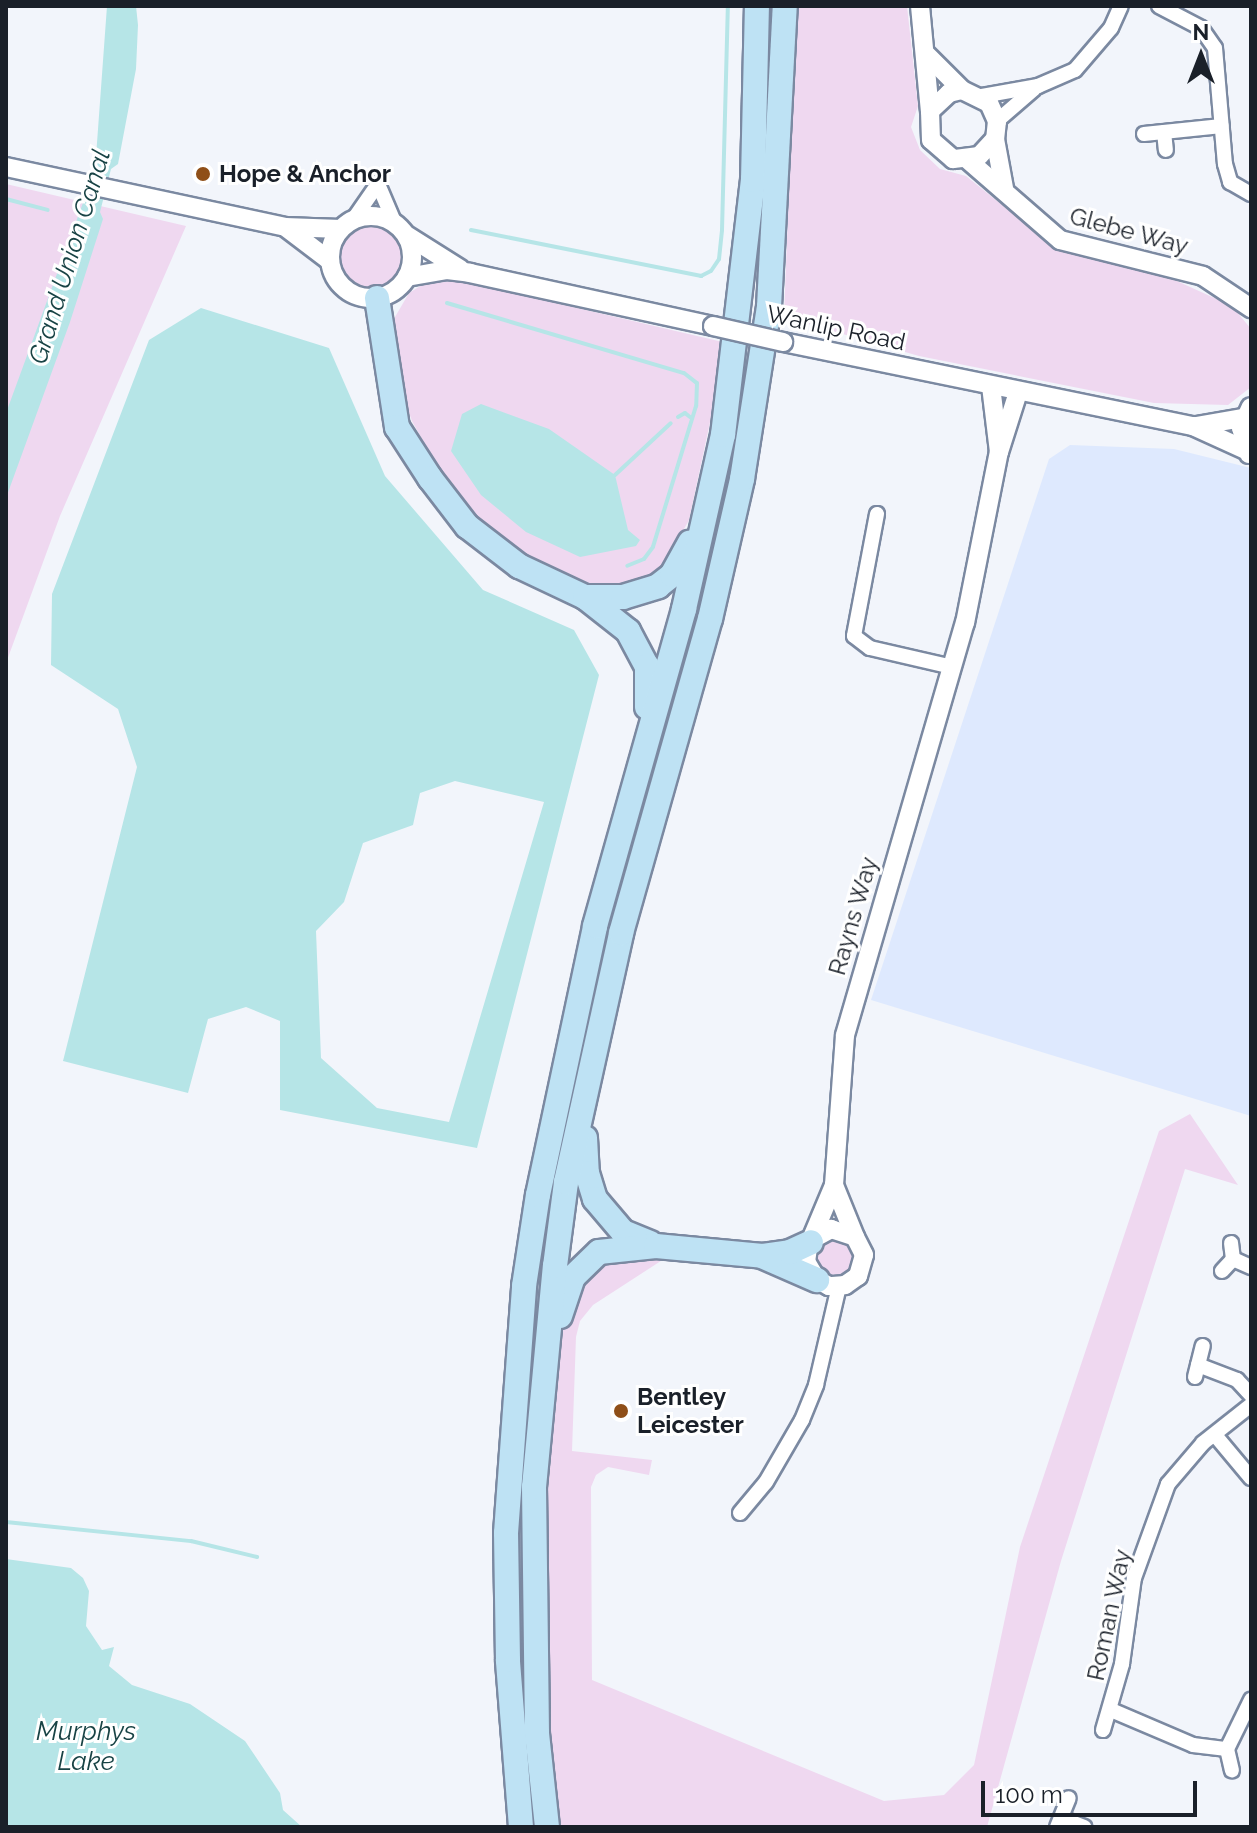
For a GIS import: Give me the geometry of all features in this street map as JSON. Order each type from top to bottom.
[{"type":"highway","points":[[521,1827],[508,1660],[506,1533],[522,1301],[558,1096],[595,926],[711,497],[743,303],[759,66],[757,6]]},
{"type":"highway","points":[[547,1827],[534,1643],[534,1487],[541,1391],[566,1182],[621,933],[710,619],[742,479],[769,307],[785,6]]},
{"type":"highway","points":[[377,298],[397,427],[430,478],[467,526],[519,566],[585,597],[628,631],[647,666],[649,692],[635,785]]},
{"type":"highway","points":[[585,597],[642,594],[672,575],[711,497]]},
{"type":"highway","points":[[588,1080],[587,1173],[595,1199],[623,1232],[656,1246]]},
{"type":"highway","points":[[541,1391],[573,1277],[599,1252],[656,1246],[763,1256],[790,1252],[812,1240]]},
{"type":"highway","points":[[763,1256],[828,1283]]},
{"type":"street","points":[[920,6],[927,55],[931,140],[953,159],[968,160],[1038,86]]},
{"type":"street","points":[[927,55],[962,90],[982,96],[1038,86],[1075,70],[1111,28],[1121,6]]},
{"type":"street","points":[[1159,6],[1201,28],[1215,48],[1230,182],[1251,194]]},
{"type":"street","points":[[930,111],[949,93],[962,90]]},
{"type":"street","points":[[982,96],[996,130],[1004,188]]},
{"type":"street","points":[[1144,134],[1222,126]]},
{"type":"street","points":[[1164,132],[1166,150]]},
{"type":"street","name":"Glebe Way","points":[[968,160],[1004,188],[1017,207],[1060,240],[1203,276],[1251,308]]},
{"type":"street","points":[[6,167],[285,227],[347,225],[374,216],[399,227]]},
{"type":"street","points":[[285,227],[330,261],[349,292],[377,298],[391,293],[407,277],[411,248],[378,184],[347,225],[330,261]]},
{"type":"street","name":"Wanlip Road","points":[[399,227],[419,247],[470,273]]},
{"type":"street","name":"Wanlip Road","points":[[407,277],[447,270],[470,273],[1018,392],[1193,426],[1248,453]]},
{"type":"street","name":"Rayns Way","points":[[991,386],[999,452]]},
{"type":"street","name":"Rayns Way","points":[[812,1240],[834,1185],[845,1035],[952,667],[999,452],[1018,392]]},
{"type":"street","points":[[1247,412],[1248,453]]},
{"type":"street","name":"Wanlip Road","points":[[1193,426],[1247,412]]},
{"type":"street","points":[[877,514],[854,636],[870,648],[952,667]]},
{"type":"street","name":"Rayns Way","points":[[834,1185],[855,1237]]},
{"type":"street","points":[[831,1229],[855,1237],[864,1264],[858,1276],[828,1283],[806,1262],[812,1240],[831,1229]]},
{"type":"street","points":[[1222,1271],[1233,1259],[1231,1243]]},
{"type":"street","points":[[1233,1259],[1251,1267]]},
{"type":"street","points":[[740,1513],[766,1482],[802,1420],[816,1385],[828,1283]]},
{"type":"street","points":[[1203,1346],[1197,1371],[1237,1380],[1251,1395]]},
{"type":"street","name":"Roman Way","points":[[1103,1730],[1111,1710],[1134,1578],[1168,1484],[1175,1470],[1251,1405]]},
{"type":"street","points":[[1215,1435],[1251,1478]]},
{"type":"street","points":[[1232,1770],[1227,1749],[1251,1700]]},
{"type":"street","points":[[1111,1710],[1184,1742],[1227,1749]]},
{"type":"street","points":[[1069,1798],[1059,1822],[1084,1827]]},
{"type":"shaded area","points":[[796,6],[907,6],[918,106],[911,127],[920,150],[940,169],[966,176],[1057,249],[1168,277],[1232,306],[1251,329],[1251,387],[1228,405],[1154,403],[919,356],[784,317]]},
{"type":"shaded area","points":[[6,184],[186,226],[60,516],[6,663]]},
{"type":"shaded area","points":[[371,216],[387,220],[400,228],[408,241],[412,257],[408,273],[400,286],[387,294],[371,298],[355,294],[342,286],[334,273],[330,257],[334,241],[342,228],[355,220]]},
{"type":"shaded area","points":[[458,280],[727,343],[689,520],[661,571],[616,591],[578,584],[545,570],[486,530],[448,487],[412,421],[398,382],[395,317],[409,293],[422,285]]},
{"type":"shaded area","points":[[1070,445],[1174,449],[1251,468],[1251,1116],[871,1000],[1049,459]]},
{"type":"shaded area","points":[[1190,1114],[1238,1185],[1185,1169],[1061,1561],[987,1827],[547,1827],[534,1487],[562,1305],[599,1252],[667,1257],[593,1305],[580,1321],[576,1337],[572,1451],[652,1460],[649,1475],[608,1467],[596,1475],[591,1487],[592,1680],[884,1801],[944,1795],[974,1765],[1020,1547],[1159,1131]]},
{"type":"shaded area","points":[[838,1229],[863,1265],[831,1287],[806,1251]]},
{"type":"water","name":"Grand Union Canal","points":[[107,6],[136,6],[138,25],[136,69],[118,164],[111,169],[100,212],[103,219],[70,322],[6,498],[6,413],[95,170]]},
{"type":"water","points":[[201,308],[329,348],[385,476],[483,590],[574,630],[599,675],[477,1148],[280,1110],[280,1021],[246,1007],[208,1019],[188,1093],[63,1061],[137,767],[118,709],[51,665],[52,594],[149,340]],"holes":[[[455,781],[544,802],[449,1122],[377,1108],[321,1058],[316,931],[344,902],[363,843],[413,825],[420,793]]]},
{"type":"water","points":[[481,404],[549,429],[615,475],[628,530],[640,540],[636,546],[580,557],[526,532],[481,495],[451,451],[462,414]]},
{"type":"water","name":"Murphys Lake","points":[[6,1559],[71,1568],[83,1578],[89,1591],[86,1626],[102,1650],[114,1647],[109,1666],[132,1685],[190,1704],[245,1741],[280,1793],[283,1810],[302,1827],[6,1827]]},
{"type":"waterway","points":[[471,230],[701,276],[711,271],[719,259],[722,230],[728,6]]},
{"type":"waterway","points":[[6,199],[48,210]]},
{"type":"waterway","points":[[447,303],[684,373],[697,383],[696,406],[653,547],[644,559],[627,566]]},
{"type":"waterway","points":[[678,417],[685,413],[690,417]]},
{"type":"waterway","points":[[615,475],[671,423]]},
{"type":"waterway","points":[[6,1522],[191,1541],[257,1557]]},
{"type":"place","name":"Hope & Anchor","points":[[203,174]]},
{"type":"place","name":"Bentley Leicester","points":[[621,1411]]}]
